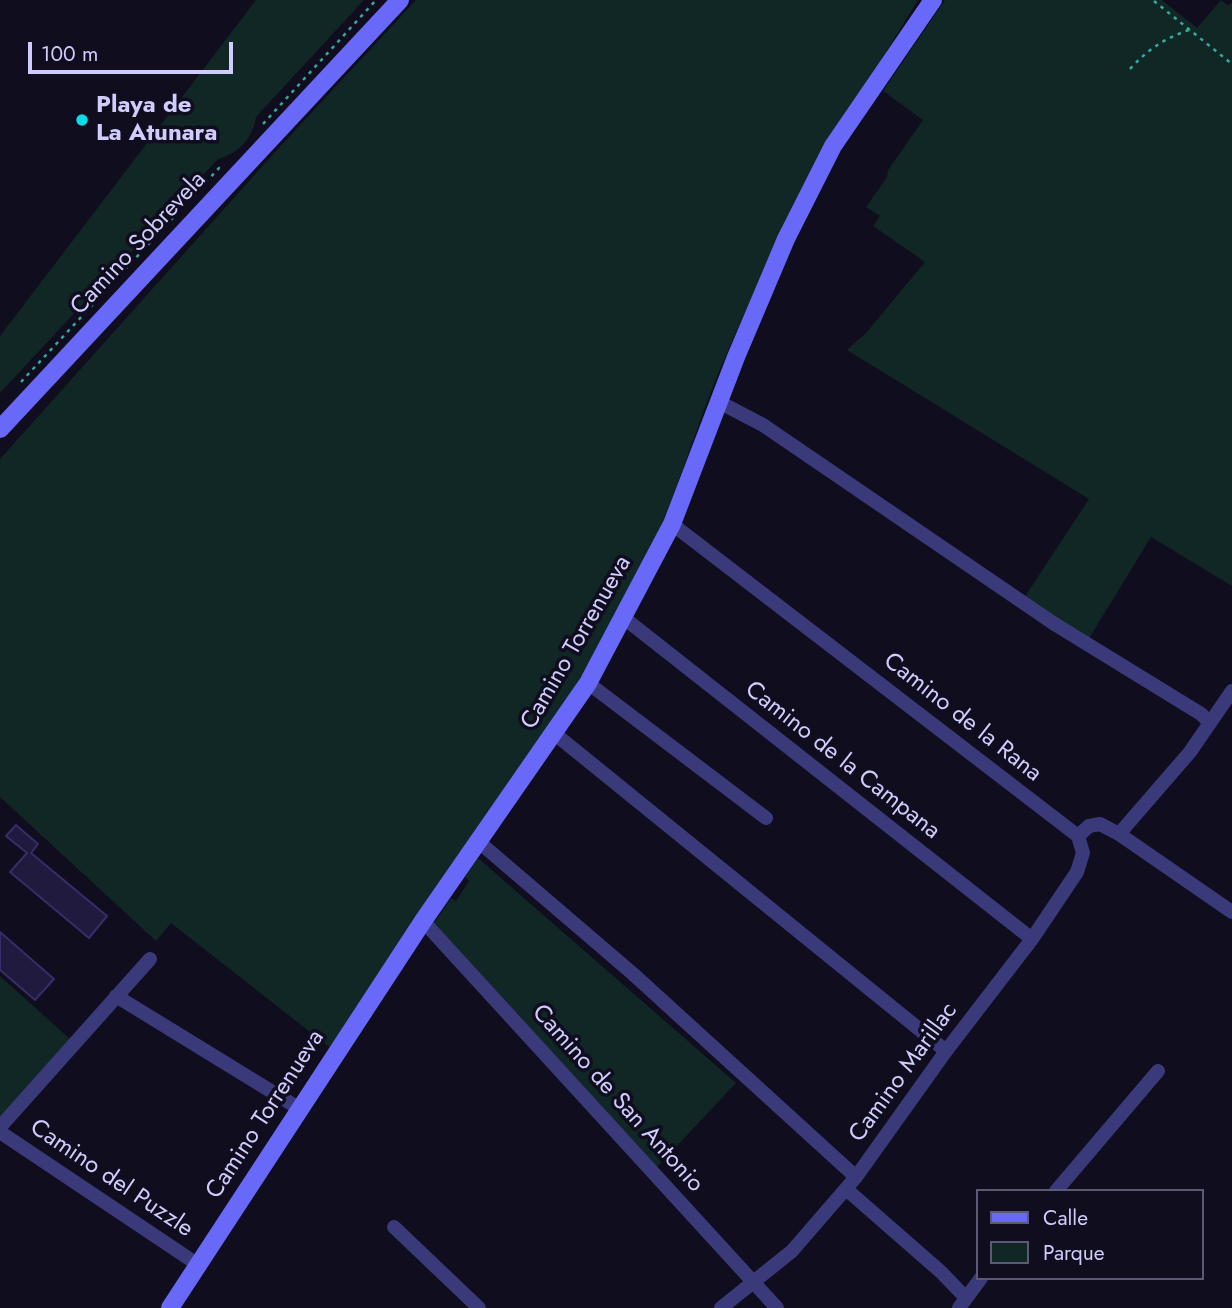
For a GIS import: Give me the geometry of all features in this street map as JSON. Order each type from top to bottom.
[{"type":"street","name":"Camino Sobrevela","points":[[0,429],[400,0]]},
{"type":"street","name":"Camino Torrenueva","points":[[170,1308],[424,921],[588,683],[672,524],[786,239],[833,146],[933,0]]},
{"type":"street","points":[[719,402],[763,425],[998,587],[1201,714],[1210,723]]},
{"type":"street","name":"Camino de la Rana","points":[[672,524],[1078,836]]},
{"type":"street","name":"Camino de la Campana","points":[[624,618],[1032,939]]},
{"type":"street","points":[[588,683],[766,818]]},
{"type":"street","points":[[1119,834],[1190,752],[1232,691]]},
{"type":"street","points":[[555,733],[946,1051]]},
{"type":"street","points":[[1078,836],[1089,827],[1100,824],[1119,834],[1232,912]]},
{"type":"street","name":"Camino Marillac","points":[[721,1308],[792,1251],[856,1177],[946,1051],[1032,939],[1077,872],[1083,853],[1078,836]]},
{"type":"street","points":[[479,842],[632,974],[856,1177]]},
{"type":"street","name":"Camino de San Antonio","points":[[424,921],[777,1308]]},
{"type":"street","points":[[0,1129],[149,959]]},
{"type":"street","points":[[117,996],[300,1109]]},
{"type":"street","points":[[1058,1189],[1158,1071]]},
{"type":"street","name":"Camino del Puzzle","points":[[0,1129],[197,1264]]},
{"type":"street","points":[[846,1189],[940,1272],[963,1303],[980,1280]]},
{"type":"street","points":[[394,1227],[479,1308]]},
{"type":"path","points":[[1154,1],[1232,64]]},
{"type":"path","points":[[1130,69],[1154,46],[1172,35],[1189,30]]},
{"type":"green space","points":[[256,0],[364,0],[256,117],[252,132],[243,144],[218,159],[0,393],[0,336]]},
{"type":"green space","points":[[416,0],[918,0],[839,132],[766,269],[723,362],[662,524],[620,610],[539,742],[333,1050],[171,923],[156,941],[0,797],[0,459],[275,152]]},
{"type":"green space","points":[[945,0],[1162,0],[1197,28],[1221,0],[1227,5],[1232,3],[1232,586],[1151,537],[1088,640],[1024,598],[1089,499],[847,350],[866,333],[925,262],[873,226],[880,216],[866,207],[923,120],[883,91]]},
{"type":"green space","points":[[478,858],[736,1083],[657,1167],[434,923],[451,898],[456,901],[469,881],[465,877]]},
{"type":"green space","points":[[0,976],[70,1039],[0,1119]]},
{"type":"building","points":[[16,825],[38,844],[31,853],[107,916],[89,938],[10,872],[27,853],[6,836]]},
{"type":"building","points":[[0,932],[54,979],[35,1000],[0,970]]},
{"type":"place","name":"Playa de La Atunara","points":[[82,120]]}]
